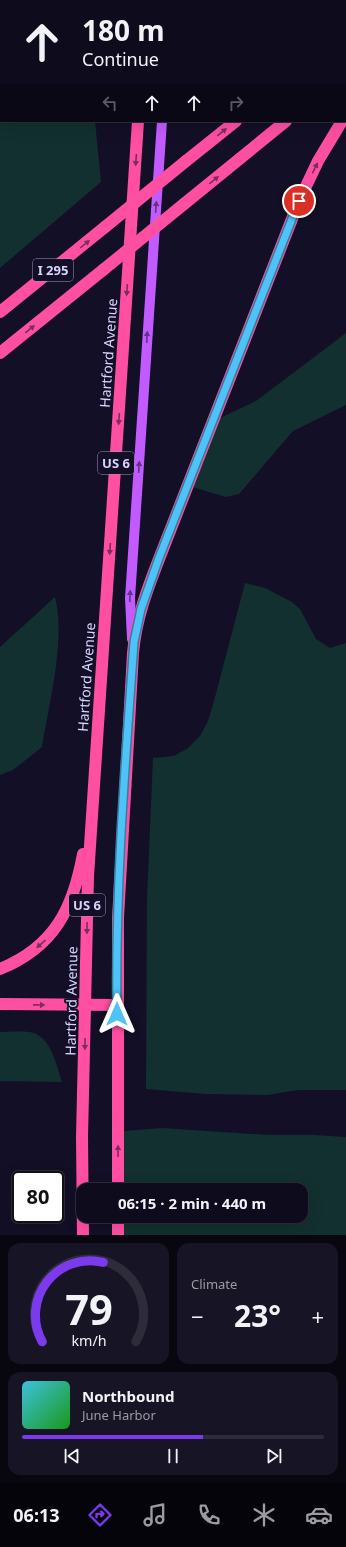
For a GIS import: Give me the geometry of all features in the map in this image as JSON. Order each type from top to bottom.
[{"type":"highway","name":"Hartford Avenue","points":[[83,1235],[82,1138],[86,1005],[87,899],[138,122]]},
{"type":"highway","name":"I 295","points":[[0,312],[235,122]]},
{"type":"highway","points":[[0,353],[285,122]]},
{"type":"highway","name":"US 6","points":[[118,1183],[117,1005],[119,888],[134,642],[139,616],[159,558],[299,201],[318,161],[341,122]]},
{"type":"highway","points":[[0,969],[20,959],[40,945],[64,916],[77,883],[93,806]]},
{"type":"highway","points":[[0,1004],[117,1005]]},
{"type":"highway","points":[[118,1223],[118,1235]]},
{"type":"main road","points":[[133,663],[130,598],[162,122]]},
{"type":"green space","points":[[0,122],[95,122],[101,182],[0,268]]},
{"type":"green space","points":[[346,333],[346,405],[293,431],[239,494],[226,497],[192,487],[218,419],[256,401]]},
{"type":"green space","points":[[245,583],[265,588],[292,602],[300,609],[316,639],[330,648],[346,643],[346,1090],[298,1090],[267,1095],[205,1094],[146,1089],[147,898],[153,758],[174,756],[188,748],[200,736],[208,721]]},
{"type":"green space","points":[[55,597],[58,613],[58,651],[42,747],[13,770],[0,775],[0,647]]},
{"type":"green space","points":[[0,1032],[29,1032],[36,1034],[43,1039],[52,1051],[62,1082],[0,1081]]},
{"type":"green space","points":[[162,1128],[269,1135],[346,1137],[346,1235],[122,1235],[122,1223],[308,1223],[308,1183],[123,1183],[124,1131]]},
{"type":"route","points":[[117,1014],[118,918],[121,846],[134,642],[139,616],[159,558],[299,201]]}]
